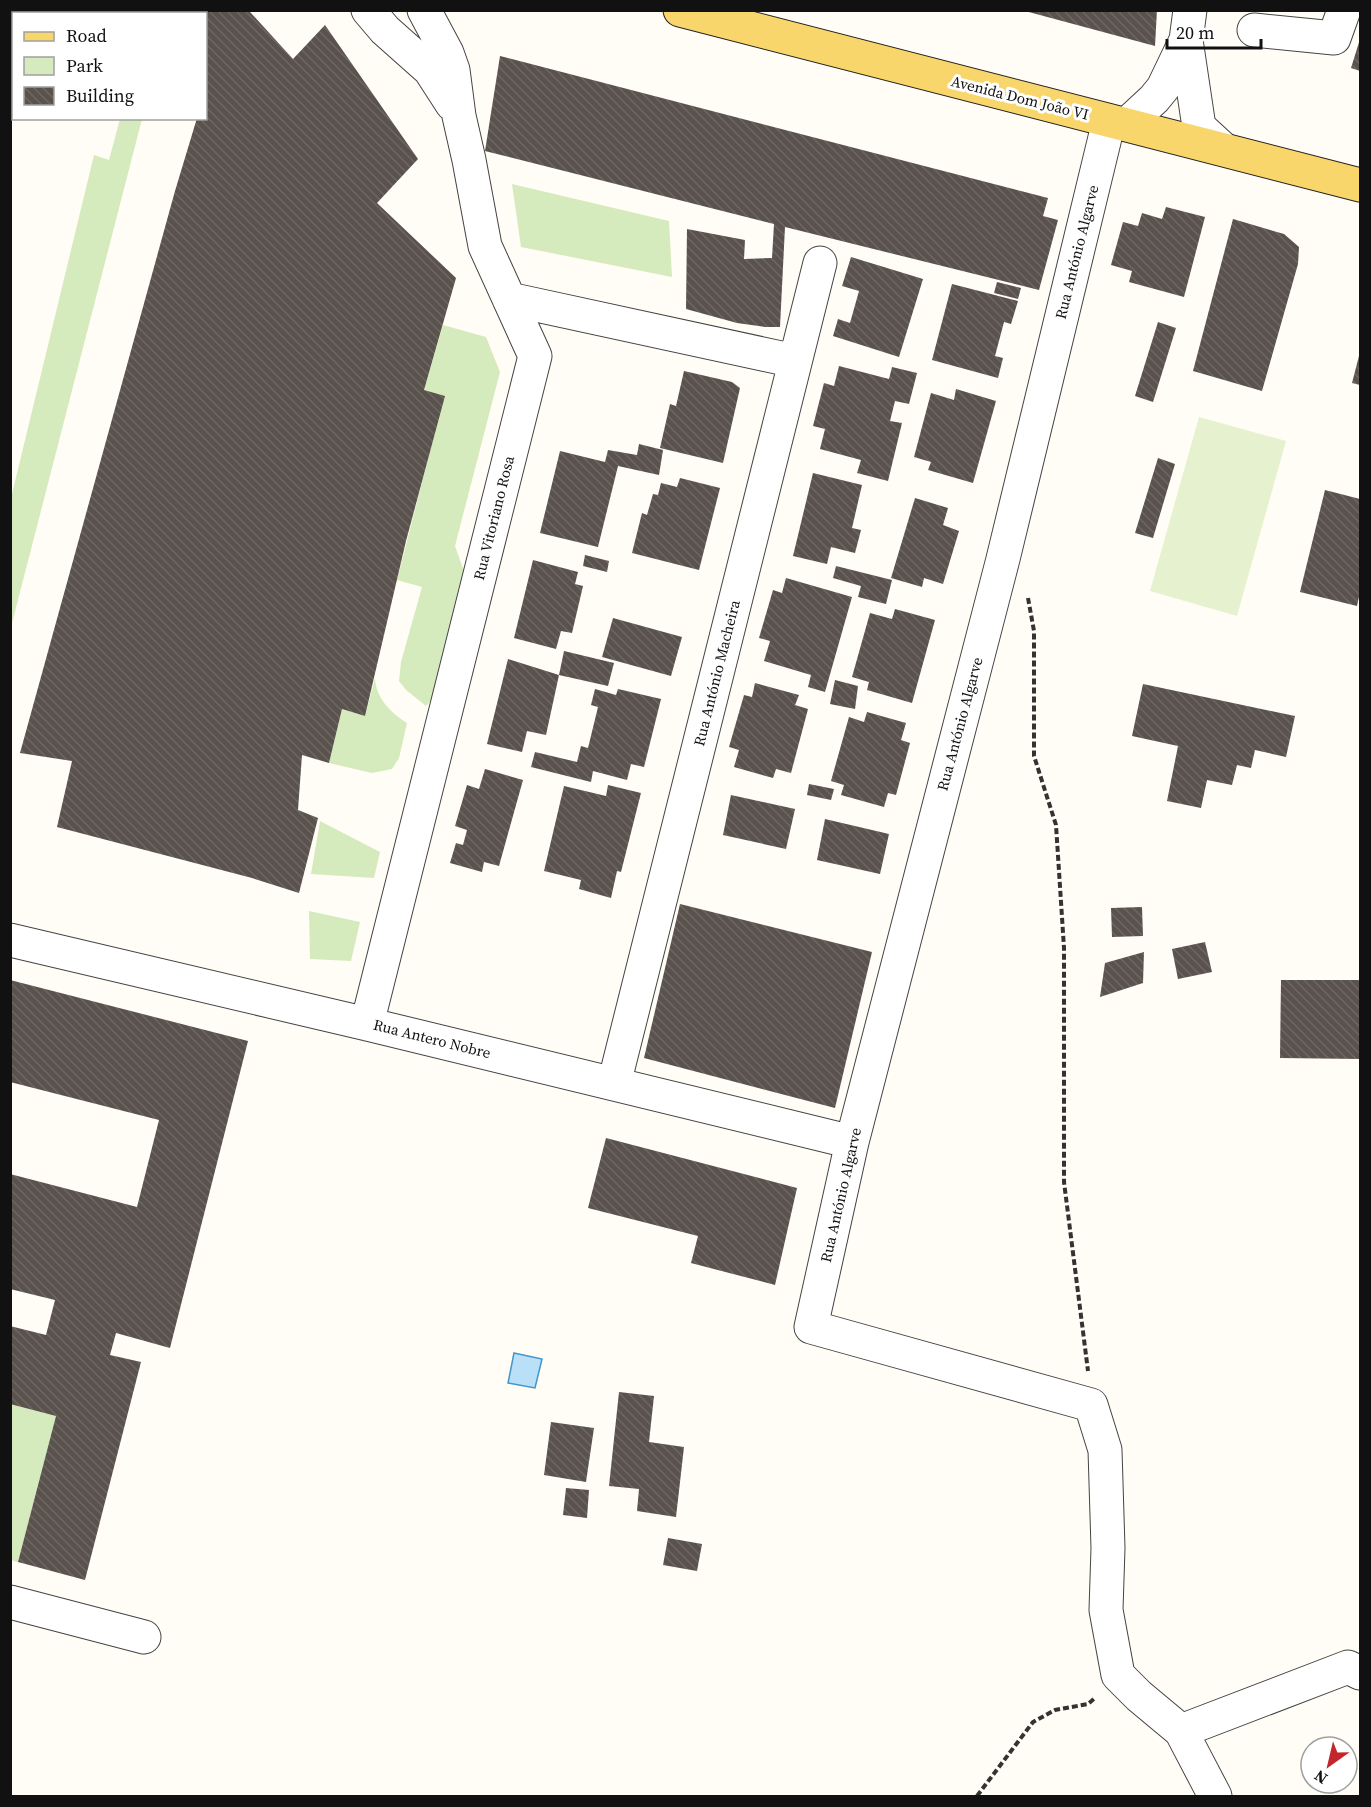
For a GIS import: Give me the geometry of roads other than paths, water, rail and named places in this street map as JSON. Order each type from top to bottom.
[{"type":"main road","name":"Avenida Dom João VI","points":[[680,10],[1360,185]]},
{"type":"street","points":[[368,10],[385,30],[430,70],[459,116]]},
{"type":"street","points":[[424,10],[447,53],[453,70],[459,116]]},
{"type":"street","points":[[1254,30],[1334,38],[1344,10]]},
{"type":"street","points":[[1118,122],[1154,99],[1163,88],[1188,25]]},
{"type":"street","points":[[1188,25],[1199,126],[1223,149]]},
{"type":"street","name":"Rua Vitoriano Rosa","points":[[367,1024],[535,356],[485,246],[459,116]]},
{"type":"street","name":"Rua António Algarve","points":[[1118,122],[852,1142],[812,1327],[1091,1405],[1105,1450],[1108,1548],[1106,1611],[1118,1675],[1181,1731]]},
{"type":"street","name":"Rua António Macheira","points":[[614,1084],[820,263]]},
{"type":"street","points":[[509,299],[795,361]]},
{"type":"street","name":"Rua Antero Nobre","points":[[10,940],[852,1142]]},
{"type":"street","points":[[10,1602],[144,1637]]},
{"type":"street","points":[[1215,1797],[1181,1731],[1348,1668],[1360,1673]]},
{"type":"water","points":[[514,1353],[542,1359],[535,1388],[508,1383]]}]
